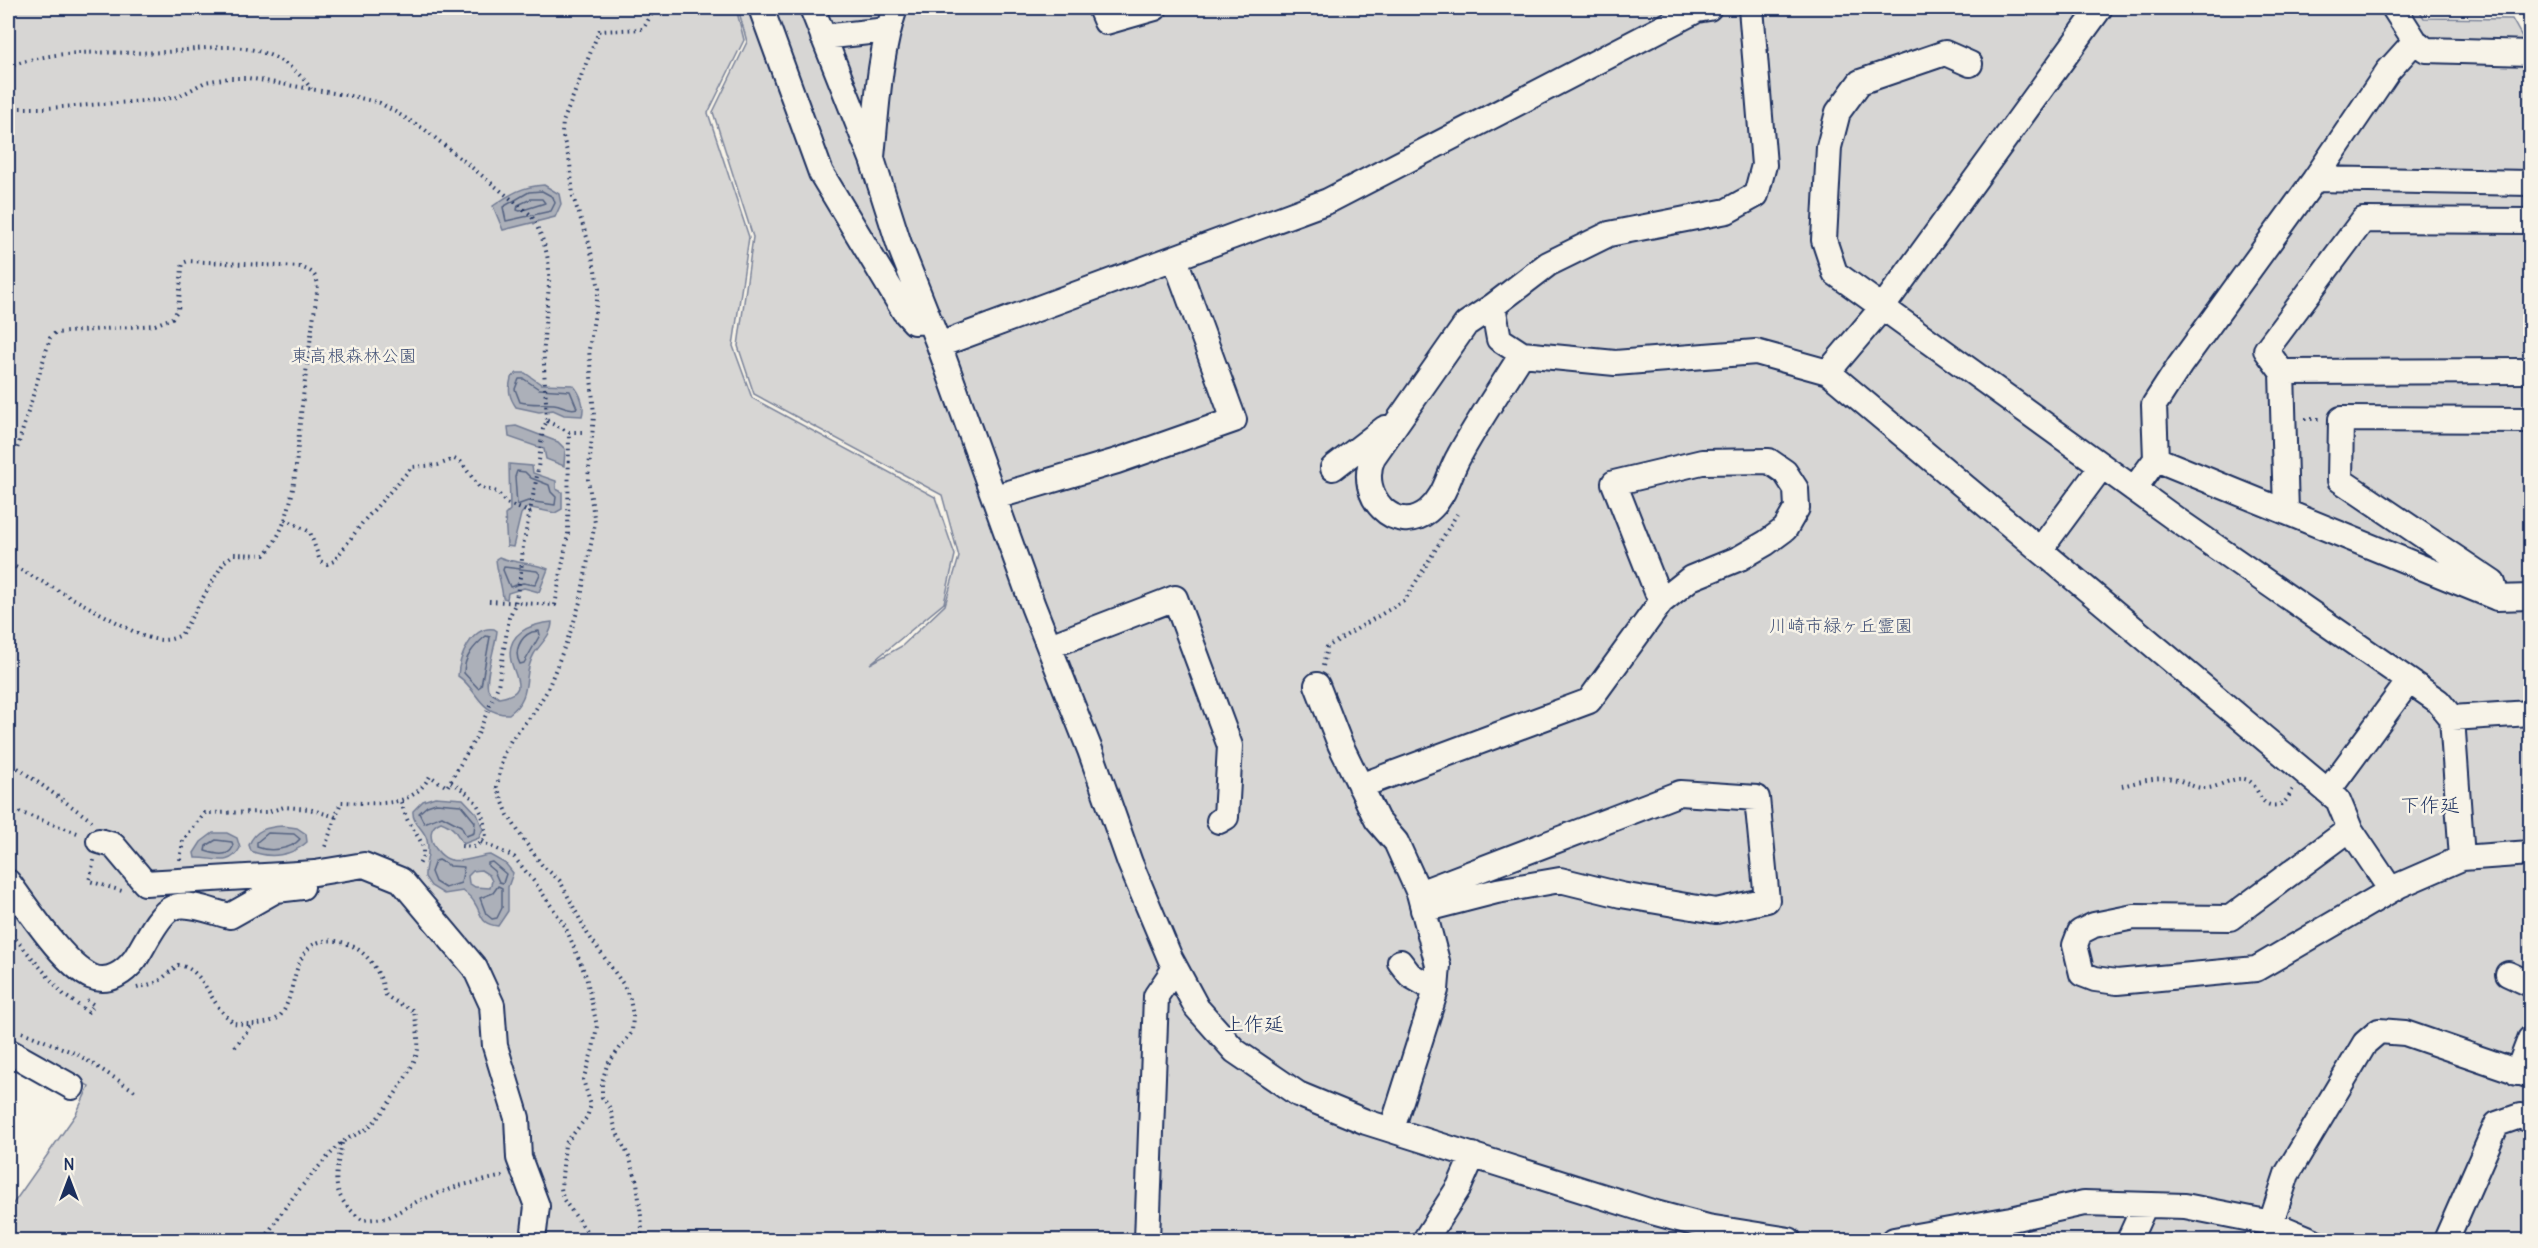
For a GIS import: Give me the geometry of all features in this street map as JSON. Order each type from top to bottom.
[{"type":"street","points":[[761,8],[821,173],[904,311],[914,322],[929,321]]},
{"type":"street","points":[[812,8],[872,159],[899,244],[939,345],[1033,606],[1130,863],[1175,968],[1197,1008],[1235,1051],[1298,1094],[1366,1122],[1697,1224],[1789,1240]]},
{"type":"street","points":[[872,159],[887,30],[895,8]]},
{"type":"street","points":[[1100,8],[1106,22],[1155,8]]},
{"type":"street","points":[[939,345],[1328,201],[1697,10],[1709,8]]},
{"type":"street","points":[[1522,354],[1457,459],[1445,491],[1428,511],[1410,518],[1399,518],[1378,505],[1368,484],[1369,466],[1466,324],[1548,264],[1610,234],[1727,211],[1756,195],[1764,165],[1751,8]]},
{"type":"street","points":[[1828,372],[1882,308],[2100,8]]},
{"type":"street","points":[[2394,8],[2415,42],[2426,50],[2530,53]]},
{"type":"street","points":[[823,37],[887,30]]},
{"type":"street","points":[[2134,489],[2156,459],[2154,405],[2180,365],[2315,179],[2388,71],[2415,42]]},
{"type":"street","points":[[1970,64],[1945,53],[1860,82],[1838,112],[1829,147],[1824,240],[1835,273],[2134,489],[2438,701],[2452,718],[2462,858]]},
{"type":"street","points":[[2315,179],[2530,183]]},
{"type":"street","points":[[2286,512],[2282,372],[2266,350],[2363,220],[2530,221]]},
{"type":"street","points":[[995,497],[1117,461],[1234,420],[1175,259]]},
{"type":"street","points":[[1493,306],[1499,339]]},
{"type":"street","points":[[1466,324],[1499,339],[1522,354],[1616,363],[1756,352],[1828,372],[2338,800],[2350,829],[2391,890]]},
{"type":"street","points":[[2282,372],[2530,371]]},
{"type":"street","points":[[1333,468],[1404,414]]},
{"type":"street","points":[[2497,597],[2493,583],[2340,480],[2342,419],[2530,420]]},
{"type":"street","points":[[2156,459],[2497,597],[2530,597]]},
{"type":"street","points":[[1360,786],[1588,702],[1661,602],[1691,578],[1740,558],[1785,529],[1797,508],[1796,489],[1785,472],[1769,461],[1702,462],[1614,483],[1661,602]]},
{"type":"street","points":[[2040,550],[2102,466]]},
{"type":"street","points":[[1050,646],[1175,598],[1230,746],[1226,817],[1219,820]]},
{"type":"street","points":[[2328,791],[2409,681]]},
{"type":"street","points":[[1317,685],[1340,744],[1377,820],[1396,842],[1421,901],[1438,966],[1436,990],[1392,1129]]},
{"type":"street","points":[[2452,718],[2530,713]]},
{"type":"street","points":[[1680,793],[1757,798],[1767,900],[1716,911],[1622,895],[1560,880],[1421,901],[1680,793]]},
{"type":"street","points":[[2350,829],[2230,918],[2134,917],[2094,925],[2080,932],[2075,945],[2082,974],[2095,979],[2117,982],[2256,969],[2391,890],[2462,858],[2530,853]]},
{"type":"street","points":[[99,841],[113,845],[145,883],[315,873],[364,865],[401,880],[475,968],[492,1005],[495,1046],[517,1118],[519,1158],[537,1206],[533,1240]]},
{"type":"street","points":[[8,882],[41,926],[81,970],[94,978],[108,978],[121,975],[134,961],[163,914],[173,907],[190,906],[230,916],[276,890],[291,890],[308,886],[315,873]]},
{"type":"street","points":[[1400,962],[1410,975],[1436,990]]},
{"type":"street","points":[[1147,1240],[1156,996],[1175,968]]},
{"type":"street","points":[[2508,974],[2530,984]]},
{"type":"street","points":[[2271,1223],[2293,1164],[2365,1042],[2379,1031],[2405,1033],[2524,1075],[2530,1039]]},
{"type":"street","points":[[12,1040],[72,1087]]},
{"type":"street","points":[[2446,1240],[2497,1124],[2520,1116],[2530,1120]]},
{"type":"street","points":[[1425,1240],[1459,1187],[1473,1155]]},
{"type":"street","points":[[1894,1240],[2084,1203],[2185,1206],[2271,1223],[2312,1240]]},
{"type":"street","points":[[2129,1240],[2145,1205]]},
{"type":"path","points":[[641,1240],[642,1225],[637,1182],[630,1159],[616,1131],[610,1108],[602,1097],[602,1082],[607,1065],[632,1032],[633,1016],[630,999],[623,984],[587,933],[560,881],[542,865],[523,839],[508,815],[497,787],[502,755],[547,691],[572,628],[580,602],[595,523],[588,479],[594,416],[589,349],[599,288],[589,243],[573,197],[569,156],[562,133],[563,122],[599,31],[643,28],[655,8]]},
{"type":"path","points":[[8,68],[34,57],[72,53],[163,52],[224,47],[260,51],[302,75],[311,89]]},
{"type":"path","points":[[8,108],[48,108],[158,100],[178,97],[205,82],[230,78],[248,78],[380,104],[424,129],[531,215],[548,251],[550,289],[544,341],[547,421],[543,429],[531,513],[514,604],[509,618],[498,686],[478,734],[447,787],[430,776],[418,793],[401,802],[341,802],[315,873]]},
{"type":"path","points":[[8,455],[17,449],[50,338],[55,333],[155,326],[165,322],[178,310],[183,263],[188,261],[300,267],[316,276],[318,285],[299,430],[295,486],[285,519],[272,547],[265,555],[234,554],[224,562],[181,635],[170,641],[140,635],[8,563]]},
{"type":"path","points":[[2283,419],[2342,419]]},
{"type":"path","points":[[547,421],[569,432],[582,432]]},
{"type":"path","points":[[489,601],[555,605],[568,534],[569,432]]},
{"type":"path","points":[[285,519],[310,532],[320,561],[327,564],[334,561],[363,522],[412,467],[438,465],[454,459],[461,462],[478,487],[497,492],[506,503],[531,513]]},
{"type":"path","points":[[1317,685],[1328,647],[1405,600],[1459,511]]},
{"type":"path","points":[[2122,786],[2172,778],[2205,788],[2230,780],[2245,779],[2252,783],[2266,804],[2277,806],[2285,802],[2293,787],[2295,776],[2289,759]]},
{"type":"path","points":[[8,762],[89,819],[99,829],[102,835],[89,881],[130,893]]},
{"type":"path","points":[[451,782],[467,792],[477,802],[484,816],[486,837],[475,847],[460,846]]},
{"type":"path","points":[[401,802],[422,844],[423,858],[419,865],[401,880]]},
{"type":"path","points":[[179,881],[183,841],[205,813],[267,813],[284,807],[309,809],[336,817]]},
{"type":"path","points":[[8,808],[99,841]]},
{"type":"path","points":[[481,842],[514,857],[536,884],[566,926],[586,976],[597,1026],[593,1049],[583,1080],[591,1105],[587,1118],[566,1144],[561,1188],[563,1199],[593,1240]]},
{"type":"path","points":[[121,975],[127,989],[142,988],[158,982],[178,966],[186,967],[195,972],[217,1006],[233,1023],[252,1025],[276,1020],[285,1009],[297,965],[305,952],[320,942],[335,940],[358,947],[375,968],[386,994],[414,1011],[418,1049],[411,1067],[381,1114],[367,1128],[342,1142],[309,1176],[280,1213],[264,1240]]},
{"type":"path","points":[[235,1047],[252,1025]]},
{"type":"path","points":[[12,1040],[41,1038],[77,1054],[135,1091]]},
{"type":"path","points":[[342,1142],[335,1172],[338,1193],[345,1207],[362,1220],[387,1218],[418,1201],[458,1186],[525,1172]]},
{"type":"path","points":[[219,1233],[237,1240]]},
{"type":"green space","name":"川崎市緑ヶ丘霊園","points":[[8,8],[736,8],[744,40],[708,113],[749,237],[733,346],[752,398],[935,497],[955,555],[944,603],[870,664],[902,646],[945,605],[959,557],[942,495],[754,394],[738,346],[753,237],[713,112],[747,42],[738,8],[2418,8],[2424,18],[2512,19],[2525,42],[2530,43],[2530,1240],[8,1240],[8,1211],[76,1114],[89,1086],[8,1042]]},
{"type":"water","points":[[544,185],[559,194],[561,204],[555,217],[503,230],[493,206],[517,191]]},
{"type":"water","points":[[517,373],[525,373],[541,384],[573,385],[582,400],[582,416],[564,415],[553,410],[539,412],[516,407],[509,390],[511,378]]},
{"type":"water","points":[[516,426],[558,442],[565,449],[564,466],[546,459],[544,449],[509,437],[508,427]]},
{"type":"water","points":[[509,464],[532,466],[533,473],[556,481],[556,489],[562,492],[562,509],[555,513],[527,507],[521,514],[513,547],[507,546],[505,515],[510,510]]},
{"type":"water","points":[[499,557],[548,569],[539,592],[524,588],[508,593],[507,599],[503,598],[496,559]]},
{"type":"water","points":[[552,622],[548,635],[530,662],[522,700],[509,714],[499,713],[485,706],[465,681],[458,676],[464,652],[473,638],[486,629],[494,629],[497,631],[488,677],[488,689],[499,698],[514,693],[518,685],[511,661],[512,643],[521,632],[528,628]]},
{"type":"water","points":[[435,797],[463,799],[477,814],[483,829],[479,838],[463,844],[452,828],[441,822],[435,825],[432,830],[432,842],[445,858],[456,861],[490,855],[506,864],[513,873],[508,887],[508,911],[498,926],[484,921],[473,901],[463,891],[444,894],[431,886],[425,877],[427,840],[413,815],[413,811],[423,801]],"holes":[[[481,870],[489,875],[492,881],[490,888],[475,887],[469,883],[468,876],[473,871]]]},
{"type":"water","points":[[283,826],[297,828],[306,834],[307,842],[295,850],[280,855],[266,855],[251,851],[249,845],[258,832]]},
{"type":"water","points":[[213,833],[227,833],[237,838],[240,848],[236,854],[226,860],[195,858],[194,853],[201,842]]},
{"type":"district","name":"下作延","points":[[2430,804]]},
{"type":"district","name":"上作延","points":[[1254,1023]]},
{"type":"park label","name":"東高根森林公園","points":[[354,355]]}]
